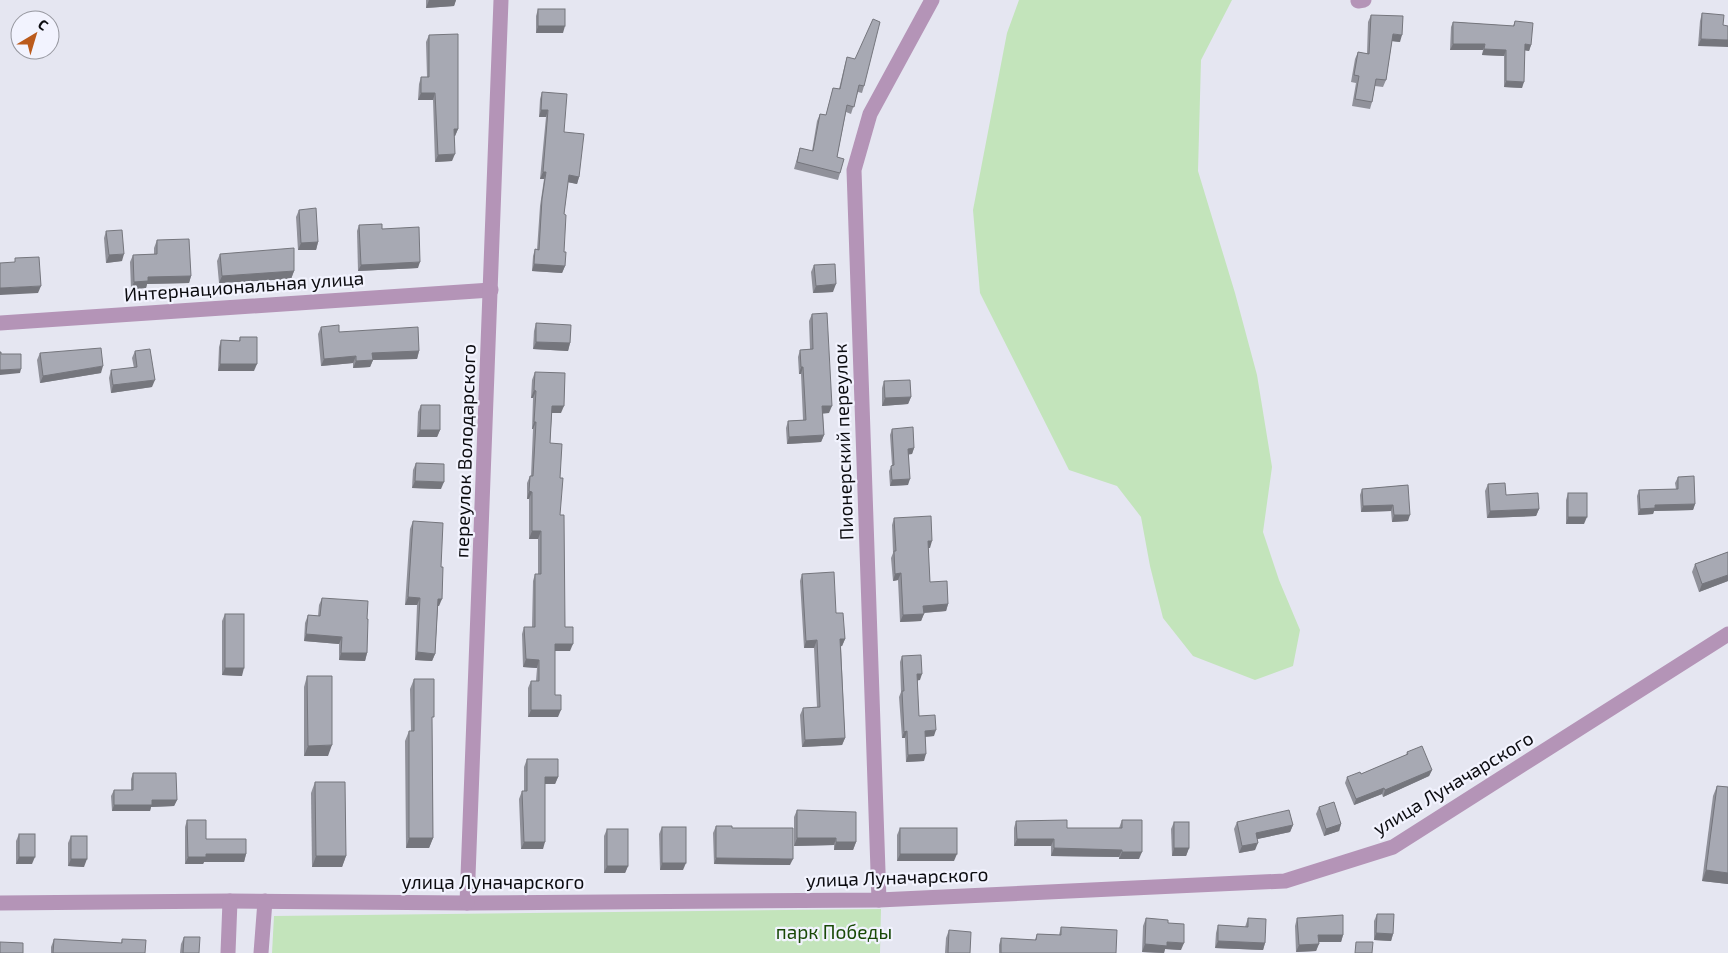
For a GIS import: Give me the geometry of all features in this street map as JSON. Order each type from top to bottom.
[{"type":"street","name":"переулок Володарского","points":[[467,903],[501,0]]},
{"type":"street","name":"Пионерский переулок","points":[[878,900],[854,170],[870,114],[932,0]]},
{"type":"street","points":[[1358,0],[1364,0]]},
{"type":"street","name":"Интернациональная улица","points":[[0,323],[491,290]]},
{"type":"street","name":"улица Луначарского","points":[[0,903],[265,901],[467,903],[878,900],[1285,881],[1392,847],[1728,634]]},
{"type":"street","points":[[228,953],[230,901]]},
{"type":"street","points":[[261,953],[265,901]]},
{"type":"green space","points":[[1019,0],[1232,0],[1201,60],[1198,171],[1235,293],[1257,375],[1272,467],[1263,532],[1279,580],[1300,630],[1293,666],[1255,680],[1193,656],[1163,618],[1150,566],[1141,517],[1117,486],[1069,470],[980,293],[973,210],[1007,33]]},
{"type":"green space","name":"парк Победы","points":[[881,909],[880,953],[272,953],[274,916]]},
{"type":"building","points":[[538,9],[565,9],[565,26],[538,26]]},
{"type":"building","points":[[1702,13],[1724,15],[1723,25],[1728,26],[1728,40],[1701,39]]},
{"type":"building","points":[[1371,15],[1403,16],[1402,35],[1393,34],[1386,80],[1376,79],[1372,102],[1355,99],[1359,76],[1354,75],[1358,52],[1369,54]]},
{"type":"building","points":[[873,19],[880,22],[864,86],[859,85],[854,107],[847,105],[837,157],[844,159],[840,173],[797,162],[800,148],[813,151],[820,114],[826,115],[833,88],[840,89],[847,57],[855,59]]},
{"type":"building","points":[[1515,21],[1533,23],[1531,45],[1525,44],[1524,82],[1506,81],[1506,50],[1484,49],[1485,44],[1453,44],[1453,22],[1514,26]]},
{"type":"building","points":[[458,34],[458,129],[454,129],[455,154],[438,155],[435,93],[421,93],[421,77],[429,77],[429,35]]},
{"type":"building","points":[[542,92],[567,94],[564,132],[584,134],[579,177],[569,175],[564,214],[566,215],[565,266],[534,264],[535,249],[539,250],[542,199],[546,172],[543,172],[548,110],[541,110]]},
{"type":"building","points":[[316,208],[318,242],[301,243],[299,210]]},
{"type":"building","points":[[382,224],[382,229],[419,227],[420,262],[361,265],[359,225]]},
{"type":"building","points":[[122,230],[124,254],[109,255],[106,231]]},
{"type":"building","points":[[189,239],[191,276],[148,277],[148,281],[134,282],[133,255],[157,254],[157,240]]},
{"type":"building","points":[[294,248],[294,271],[222,276],[220,254]]},
{"type":"building","points":[[39,257],[41,286],[0,288],[0,263],[15,262],[15,258]]},
{"type":"building","points":[[835,264],[836,284],[816,286],[814,265]]},
{"type":"building","points":[[827,313],[832,406],[822,406],[824,435],[789,437],[788,421],[806,420],[803,367],[801,367],[800,350],[813,349],[812,314]]},
{"type":"building","points":[[536,323],[571,325],[570,343],[536,342]]},
{"type":"building","points":[[339,325],[339,332],[418,327],[419,351],[372,353],[373,360],[356,361],[356,356],[324,359],[321,327]]},
{"type":"building","points":[[240,337],[257,337],[257,364],[220,364],[221,340],[240,341]]},
{"type":"building","points":[[101,348],[103,366],[43,376],[40,353]]},
{"type":"building","points":[[150,349],[155,380],[113,385],[111,370],[137,367],[135,351]]},
{"type":"building","points":[[0,352],[1,354],[21,354],[21,369],[0,370]]},
{"type":"building","points":[[535,372],[565,373],[564,406],[552,406],[550,443],[562,444],[560,478],[563,478],[560,515],[564,515],[565,627],[573,627],[573,644],[555,644],[555,695],[561,695],[561,710],[531,710],[531,681],[539,681],[539,660],[526,659],[524,627],[535,627],[535,574],[541,574],[541,531],[532,531],[532,492],[529,491],[530,476],[533,476],[536,422],[534,422]]},
{"type":"building","points":[[910,380],[911,397],[885,398],[884,381]]},
{"type":"building","points":[[421,405],[440,405],[440,430],[420,430]]},
{"type":"building","points":[[913,427],[914,448],[908,449],[910,479],[892,480],[891,466],[894,465],[892,429]]},
{"type":"building","points":[[416,463],[444,464],[444,482],[415,481]]},
{"type":"building","points":[[1694,476],[1695,504],[1655,505],[1655,508],[1640,509],[1639,490],[1678,489],[1678,477]]},
{"type":"building","points":[[1505,483],[1506,495],[1538,493],[1539,509],[1490,511],[1488,484]]},
{"type":"building","points":[[1408,485],[1410,515],[1394,515],[1393,505],[1363,506],[1362,489]]},
{"type":"building","points":[[1568,493],[1587,493],[1587,517],[1568,517]]},
{"type":"building","points":[[931,516],[932,541],[928,541],[930,582],[947,581],[948,604],[923,606],[924,614],[903,615],[901,573],[895,574],[894,518]]},
{"type":"building","points":[[413,521],[443,523],[442,599],[438,599],[435,654],[417,652],[420,598],[408,597]]},
{"type":"building","points":[[1728,552],[1728,575],[1702,584],[1695,564]]},
{"type":"building","points":[[834,572],[836,613],[843,613],[845,639],[840,639],[845,738],[805,740],[803,708],[820,707],[817,640],[806,641],[802,574]]},
{"type":"building","points":[[322,598],[368,601],[367,653],[341,653],[342,637],[306,634],[308,615],[320,616]]},
{"type":"building","points":[[225,614],[244,614],[244,668],[225,668]]},
{"type":"building","points":[[921,655],[922,674],[917,674],[919,716],[935,715],[936,730],[925,731],[926,754],[908,755],[907,731],[904,732],[902,656]]},
{"type":"building","points":[[307,676],[332,676],[332,745],[308,746]]},
{"type":"building","points":[[414,679],[434,679],[434,717],[432,717],[433,838],[409,838],[409,731],[414,731]]},
{"type":"building","points":[[1422,746],[1432,770],[1385,790],[1384,788],[1356,799],[1347,777],[1360,772],[1361,774]]},
{"type":"building","points":[[527,759],[558,759],[558,777],[545,777],[545,842],[524,842],[522,791],[527,791]]},
{"type":"building","points":[[133,773],[176,773],[177,800],[152,800],[152,805],[114,805],[114,790],[133,790]]},
{"type":"building","points":[[315,782],[345,782],[346,856],[316,856]]},
{"type":"building","points":[[1717,786],[1728,787],[1728,873],[1706,870]]},
{"type":"building","points":[[1334,802],[1341,824],[1326,829],[1319,807]]},
{"type":"building","points":[[797,810],[856,812],[856,842],[836,842],[836,838],[797,838]]},
{"type":"building","points":[[1289,810],[1293,825],[1256,833],[1258,843],[1242,846],[1237,822]]},
{"type":"building","points":[[187,820],[206,820],[206,839],[246,839],[246,854],[206,854],[206,857],[188,857]]},
{"type":"building","points":[[1067,820],[1067,828],[1122,828],[1122,820],[1142,820],[1142,852],[1054,848],[1054,839],[1017,839],[1016,821]]},
{"type":"building","points":[[1174,822],[1189,822],[1189,848],[1174,848]]},
{"type":"building","points":[[716,826],[732,826],[732,828],[793,828],[793,859],[716,858]]},
{"type":"building","points":[[662,827],[686,827],[686,863],[662,863]]},
{"type":"building","points":[[900,828],[957,828],[957,854],[900,854]]},
{"type":"building","points":[[607,829],[628,829],[628,866],[607,866]]},
{"type":"building","points":[[19,834],[35,834],[35,857],[19,857]]},
{"type":"building","points":[[71,836],[87,836],[87,859],[71,859]]},
{"type":"building","points":[[1377,914],[1394,914],[1393,934],[1376,933]]},
{"type":"building","points":[[1343,915],[1343,935],[1318,935],[1319,944],[1299,945],[1297,918]]},
{"type":"building","points":[[1146,918],[1168,920],[1168,923],[1184,924],[1184,943],[1167,942],[1167,946],[1145,944]]},
{"type":"building","points":[[1248,918],[1266,919],[1265,943],[1218,941],[1218,925],[1248,927]]},
{"type":"building","points":[[1061,927],[1117,930],[1116,953],[1001,953],[1001,938],[1036,940],[1037,934],[1061,935]]},
{"type":"building","points":[[949,930],[971,932],[970,953],[948,953]]},
{"type":"building","points":[[184,937],[200,937],[199,953],[183,953]]},
{"type":"building","points":[[54,939],[122,943],[122,939],[146,940],[145,953],[53,953]]},
{"type":"building","points":[[0,942],[23,943],[23,953],[0,953]]},
{"type":"building","points":[[1356,942],[1373,942],[1372,953],[1355,953]]}]
